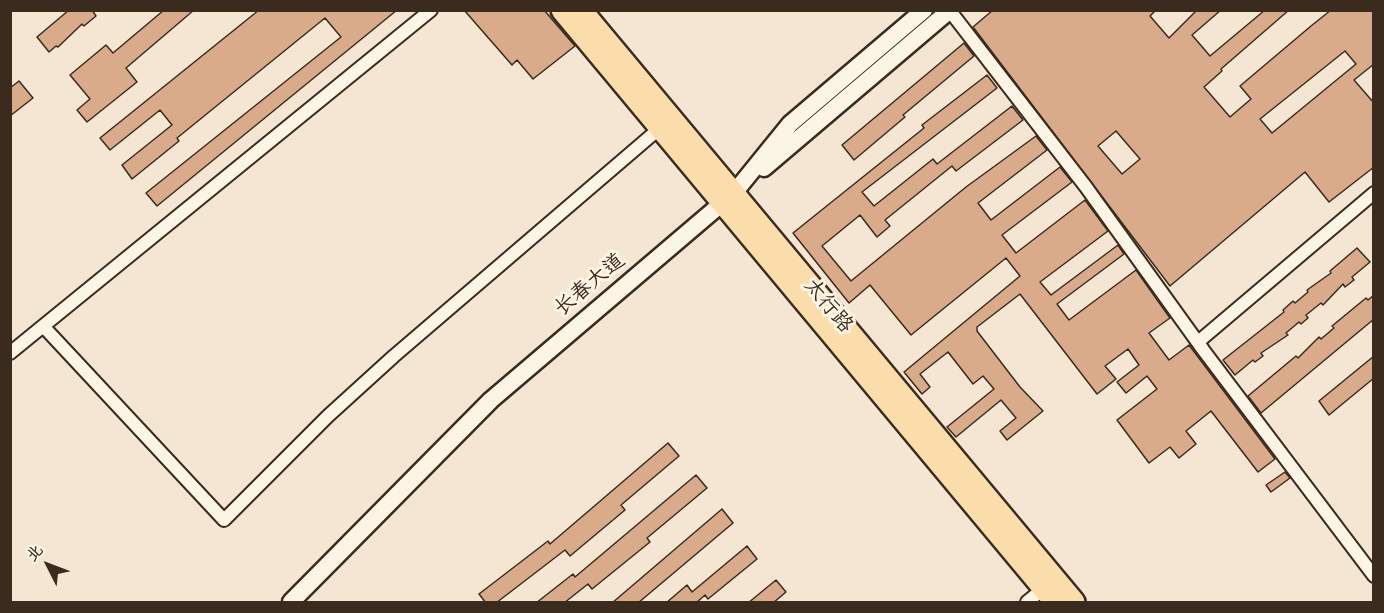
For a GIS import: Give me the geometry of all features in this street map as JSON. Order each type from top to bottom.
[{"type":"highway","name":"太行路","points":[[562,10],[660,128],[728,198],[1074,603]]},
{"type":"highway","name":"太行路","points":[[581,10],[1042,598]]},
{"type":"main road","name":"长春大道","points":[[291,603],[491,400],[728,198],[790,124],[924,10]]},
{"type":"main road","points":[[728,198],[950,11]]},
{"type":"street","points":[[10,353],[431,10]]},
{"type":"street","points":[[950,11],[1093,196],[1198,342],[1374,576]]},
{"type":"street","points":[[43,326],[224,520],[328,416],[394,356],[660,128]]},
{"type":"street","points":[[1198,342],[1374,193]]},
{"type":"building","points":[[69,10],[92,10],[96,16],[84,26],[82,24],[58,47],[56,46],[49,52],[37,37]]},
{"type":"building","points":[[164,10],[194,10],[126,68],[137,82],[87,122],[77,110],[90,99],[70,75],[106,45],[113,53]]},
{"type":"building","points":[[259,10],[397,10],[157,206],[146,193],[341,37],[325,18],[177,138],[179,141],[132,179],[122,165],[172,125],[160,110],[110,150],[100,138]]},
{"type":"building","points":[[464,10],[544,10],[575,46],[533,79],[517,60],[512,65]]},
{"type":"building","points":[[993,10],[1156,10],[1150,16],[1169,38],[1197,10],[1221,10],[1192,35],[1210,56],[1265,10],[1289,10],[1221,69],[1222,71],[1204,87],[1230,117],[1251,99],[1240,86],[1331,10],[1374,10],[1374,64],[1354,80],[1374,103],[1374,167],[1329,202],[1305,172],[1170,286],[973,27]],"holes":[[[1345,51],[1356,64],[1272,133],[1260,119]],[[1116,131],[1140,159],[1122,174],[1098,146]]]},
{"type":"building","points":[[964,43],[974,56],[903,115],[905,117],[854,160],[842,145]]},
{"type":"building","points":[[987,75],[997,88],[862,192],[874,206],[933,159],[937,164],[1012,106],[1023,120],[956,171],[952,166],[885,220],[890,226],[877,237],[860,215],[822,246],[851,281],[966,187],[1036,136],[1047,150],[978,203],[991,220],[1060,167],[1072,182],[1002,235],[1016,253],[1085,200],[1108,231],[1040,282],[1051,295],[1118,245],[1124,254],[1057,304],[1069,320],[1136,270],[1170,318],[1149,333],[1169,360],[1189,345],[1275,459],[1258,472],[1211,411],[1186,431],[1196,444],[1179,458],[1170,447],[1149,463],[1117,420],[1157,389],[1147,376],[1126,393],[1117,382],[1139,365],[1128,349],[1105,366],[1116,379],[1097,394],[1020,294],[977,327],[977,331],[1020,387],[1043,411],[1007,440],[1000,431],[1016,418],[1001,400],[956,437],[947,427],[994,389],[983,376],[973,384],[948,352],[920,374],[930,387],[922,394],[904,372],[1020,276],[1006,258],[911,335],[870,285],[849,303],[793,233],[924,128],[922,125]]},
{"type":"building","points":[[19,81],[33,98],[10,116],[10,88]]},
{"type":"building","points":[[1357,248],[1370,262],[1352,277],[1354,280],[1345,287],[1343,284],[1323,305],[1321,303],[1306,315],[1308,318],[1286,333],[1288,335],[1261,353],[1263,356],[1255,362],[1253,360],[1235,375],[1223,360],[1284,312],[1283,310],[1293,301],[1295,303],[1308,292],[1307,290],[1331,273],[1330,271]]},
{"type":"building","points":[[1374,295],[1374,319],[1261,413],[1248,396],[1296,356],[1298,358],[1319,337],[1321,339],[1334,328],[1332,326],[1366,298],[1368,300]]},
{"type":"building","points":[[1374,356],[1374,378],[1329,415],[1319,401]]},
{"type":"building","points":[[668,443],[679,456],[621,505],[625,510],[570,556],[565,550],[496,603],[486,603],[479,594],[548,541],[550,544]]},
{"type":"building","points":[[1285,472],[1290,478],[1271,492],[1266,485]]},
{"type":"building","points":[[696,475],[707,488],[647,538],[650,542],[592,589],[588,584],[564,603],[536,603],[573,574],[575,577]]},
{"type":"building","points":[[722,509],[733,523],[638,603],[612,603]]},
{"type":"building","points":[[747,546],[757,559],[708,599],[705,595],[696,603],[666,603],[687,585],[692,592]]},
{"type":"building","points":[[776,580],[786,592],[773,603],[748,603]]}]
